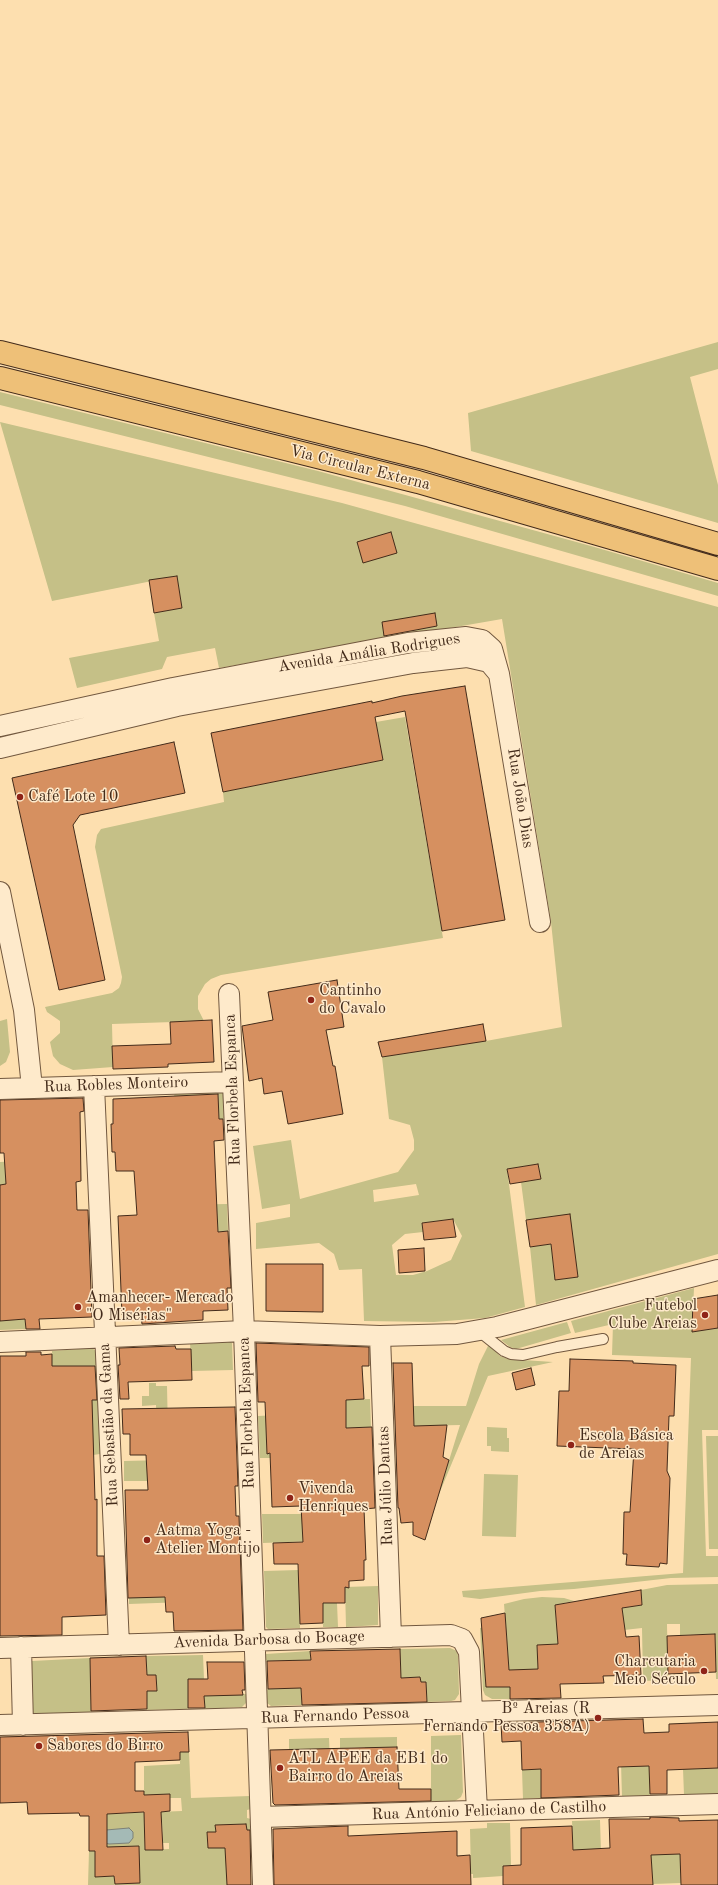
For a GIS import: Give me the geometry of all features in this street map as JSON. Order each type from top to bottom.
[{"type":"main road","name":"Via Circular Externa","points":[[0,352],[424,458],[718,544]]},
{"type":"main road","name":"Via Circular Externa","points":[[0,378],[418,482],[718,569]]},
{"type":"street","name":"Avenida Amália Rodrigues","points":[[0,726],[175,697],[453,658],[467,657],[489,662],[499,674]]},
{"type":"street","name":"Rua João Dias","points":[[499,674],[540,922]]},
{"type":"street","name":"Avenida Amália Rodrigues","points":[[0,748],[175,697]]},
{"type":"street","points":[[0,892],[24,1010],[32,1088]]},
{"type":"street","name":"Rua Florbela Espanca","points":[[229,994],[244,1331],[263,1885]]},
{"type":"street","name":"Rua Robles Monteiro","points":[[0,1090],[232,1082]]},
{"type":"street","name":"Rua Sebastião da Gama","points":[[94,1086],[120,1645]]},
{"type":"street","points":[[0,1342],[105,1336],[244,1331],[380,1336],[456,1334],[478,1331],[718,1270]]},
{"type":"street","name":"Rua Júlio Dantas","points":[[380,1336],[392,1636]]},
{"type":"street","name":"Avenida Barbosa do Bocage","points":[[0,1648],[451,1635],[462,1639],[469,1652],[477,1811]]},
{"type":"street","points":[[21,1647],[23,1724]]},
{"type":"street","name":"Rua Fernando Pessoa","points":[[0,1725],[718,1705]]},
{"type":"street","name":"Rua António Feliciano de Castilho","points":[[261,1817],[718,1804]]},
{"type":"lane","points":[[478,1331],[504,1351],[511,1354],[523,1355],[603,1339]]},
{"type":"shaded area","points":[[718,342],[718,369],[690,377],[718,485],[718,523],[471,451],[468,413]]},
{"type":"shaded area","points":[[0,392],[318,471],[591,546],[718,583],[718,596],[405,506],[0,405]]},
{"type":"shaded area","points":[[0,422],[342,503],[718,607],[718,1254],[536,1305],[530,1247],[551,1244],[555,1280],[578,1277],[569,1215],[526,1220],[521,1182],[541,1179],[538,1164],[507,1169],[525,1307],[485,1318],[434,1322],[364,1321],[362,1269],[339,1270],[334,1254],[319,1243],[256,1249],[256,1223],[290,1217],[290,1204],[262,1209],[253,1146],[291,1140],[300,1199],[398,1172],[414,1150],[414,1140],[410,1125],[389,1119],[382,1057],[486,1041],[562,1027],[551,922],[502,619],[219,668],[215,648],[167,657],[162,669],[77,688],[69,658],[159,641],[154,613],[182,608],[177,576],[52,601]],"holes":[[[416,1184],[419,1195],[374,1202],[373,1190]],[[453,1219],[462,1236],[451,1260],[427,1271],[413,1275],[396,1275],[392,1245],[405,1234],[423,1232],[422,1223]]]},
{"type":"shaded area","points":[[405,717],[443,938],[221,975],[211,979],[205,984],[198,996],[198,1009],[204,1021],[112,1024],[113,1067],[73,1070],[60,1064],[53,1056],[50,1042],[60,1033],[60,1021],[47,1012],[45,1007],[112,993],[119,988],[121,983],[122,977],[95,847],[97,835],[101,829],[224,802],[223,792],[383,760],[376,722]]},
{"type":"shaded area","points":[[7,1019],[10,1052],[6,1062],[0,1066],[0,1021]]},
{"type":"shaded area","points":[[221,1091],[223,1094],[224,1119],[219,1119],[218,1094],[174,1096],[175,1093]]},
{"type":"shaded area","points":[[17,1161],[8,1184],[0,1185],[0,1162]]},
{"type":"shaded area","points":[[227,1204],[228,1231],[218,1232],[217,1211],[170,1205]]},
{"type":"shaded area","points":[[38,1278],[39,1319],[25,1320],[26,1329],[0,1330],[0,1321],[20,1319]]},
{"type":"shaded area","points":[[694,1288],[692,1332],[718,1328],[718,1430],[702,1430],[706,1556],[718,1556],[718,1577],[671,1578],[574,1589],[540,1591],[480,1599],[463,1597],[462,1591],[683,1573],[691,1358],[612,1355],[613,1324],[575,1333],[571,1321]]},
{"type":"shaded area","points":[[567,1322],[571,1333],[516,1349],[510,1347],[501,1340]]},
{"type":"shaded area","points":[[229,1341],[232,1343],[233,1370],[192,1371],[190,1343]]},
{"type":"shaded area","points":[[489,1344],[500,1356],[508,1359],[553,1362],[488,1376],[437,1499],[460,1425],[414,1426],[413,1406],[466,1406],[479,1364]]},
{"type":"shaded area","points":[[92,1348],[97,1352],[100,1454],[93,1455],[0,1388],[54,1401],[95,1400],[94,1366],[52,1366],[52,1351]]},
{"type":"shaded area","points":[[149,1383],[156,1383],[156,1386],[167,1386],[168,1433],[157,1433],[156,1405],[142,1406],[142,1396],[149,1396]]},
{"type":"shaded area","points":[[370,1399],[371,1427],[346,1428],[346,1417],[331,1418],[330,1400]]},
{"type":"shaded area","points":[[296,1414],[266,1430],[267,1454],[300,1452],[290,1458],[260,1458],[258,1416]]},
{"type":"shaded area","points":[[487,1427],[507,1428],[509,1452],[491,1451],[491,1446],[487,1446]]},
{"type":"shaded area","points":[[706,1436],[718,1436],[718,1549],[709,1549]]},
{"type":"shaded area","points":[[166,1460],[148,1481],[124,1481],[124,1461]]},
{"type":"shaded area","points":[[484,1474],[518,1475],[516,1537],[482,1536]]},
{"type":"shaded area","points":[[262,1514],[302,1514],[314,1541],[263,1543]]},
{"type":"shaded area","points":[[299,1570],[300,1628],[268,1629],[266,1627],[264,1571]]},
{"type":"shaded area","points":[[159,1583],[185,1602],[129,1604],[129,1597]]},
{"type":"shaded area","points":[[718,1584],[718,1679],[716,1679],[715,1634],[680,1635],[680,1624],[667,1624],[668,1680],[643,1681],[642,1628],[624,1630],[622,1608],[642,1605],[641,1590],[667,1585]]},
{"type":"shaded area","points":[[378,1586],[378,1625],[346,1627],[345,1587]]},
{"type":"shaded area","points":[[323,1597],[337,1603],[338,1627],[323,1627]]},
{"type":"shaded area","points":[[542,1597],[564,1598],[574,1601],[555,1605],[556,1620],[573,1620],[582,1644],[537,1645],[538,1670],[509,1670],[504,1604],[524,1599]]},
{"type":"shaded area","points":[[491,1626],[482,1640],[486,1687],[510,1687],[510,1699],[492,1699],[485,1695],[483,1690],[480,1628]]},
{"type":"shaded area","points":[[450,1648],[457,1651],[458,1656],[459,1694],[455,1700],[451,1701],[427,1702],[426,1682],[421,1682],[419,1677],[401,1678],[400,1649]]},
{"type":"shaded area","points":[[310,1651],[311,1659],[328,1658],[301,1690],[302,1705],[271,1706],[267,1703],[267,1689],[293,1688],[293,1660],[266,1661],[266,1654]]},
{"type":"shaded area","points":[[203,1655],[204,1679],[188,1679],[188,1709],[147,1710],[147,1691],[157,1691],[156,1675],[147,1675],[146,1656]]},
{"type":"shaded area","points":[[90,1658],[91,1715],[33,1717],[32,1661]]},
{"type":"shaded area","points":[[246,1694],[246,1703],[242,1707],[205,1709],[204,1696]]},
{"type":"shaded area","points":[[461,1735],[463,1792],[461,1797],[455,1801],[409,1802],[409,1792],[431,1791],[431,1736]]},
{"type":"shaded area","points":[[397,1737],[397,1747],[373,1748],[366,1779],[365,1747],[340,1748],[340,1738]]},
{"type":"shaded area","points":[[329,1738],[331,1790],[320,1791],[320,1805],[299,1806],[299,1788],[322,1749],[289,1750],[289,1739]]},
{"type":"shaded area","points":[[534,1750],[551,1784],[541,1784],[541,1798],[523,1799],[522,1770],[534,1769]]},
{"type":"shaded area","points":[[180,1752],[189,1752],[191,1798],[250,1796],[251,1809],[247,1810],[247,1818],[251,1819],[252,1847],[247,1847],[246,1824],[216,1825],[216,1832],[207,1832],[208,1848],[233,1847],[227,1885],[88,1885],[89,1851],[95,1851],[95,1877],[114,1876],[115,1884],[140,1883],[139,1846],[95,1848],[94,1833],[89,1833],[89,1825],[107,1814],[182,1811],[181,1798],[170,1798],[169,1794],[144,1795],[144,1766],[180,1764]],"holes":[[[162,1821],[163,1843],[169,1843],[169,1849],[145,1850],[144,1822]]]},
{"type":"shaded area","points":[[621,1763],[649,1766],[650,1796],[622,1797]]},
{"type":"shaded area","points":[[718,1768],[718,1794],[684,1795],[683,1769]]},
{"type":"shaded area","points":[[600,1820],[602,1885],[575,1885],[572,1821]]},
{"type":"shaded area","points":[[487,1823],[510,1823],[511,1865],[503,1866],[503,1876],[473,1878],[473,1874],[471,1874],[470,1829],[487,1828]]},
{"type":"shaded area","points":[[643,1844],[665,1854],[680,1854],[681,1883],[653,1884],[652,1872]]},
{"type":"water","points":[[129,1828],[133,1832],[133,1838],[129,1843],[105,1843],[106,1830]]},
{"type":"building","points":[[391,532],[397,553],[363,563],[357,542]]},
{"type":"building","points":[[177,576],[182,608],[154,613],[149,580]]},
{"type":"building","points":[[435,613],[437,626],[384,636],[382,622]]},
{"type":"building","points":[[465,686],[505,920],[442,931],[405,711],[375,717],[383,760],[223,792],[211,733],[372,701],[372,703],[402,696]]},
{"type":"building","points":[[174,742],[185,793],[80,815],[73,825],[105,980],[59,990],[12,778]]},
{"type":"building","points":[[337,980],[344,1027],[326,1030],[333,1066],[335,1066],[343,1114],[288,1124],[282,1091],[264,1094],[262,1078],[249,1081],[242,1026],[273,1020],[268,992]]},
{"type":"building","points":[[212,1020],[214,1062],[168,1064],[168,1067],[113,1069],[112,1046],[171,1044],[170,1022]]},
{"type":"building","points":[[483,1024],[486,1041],[382,1057],[378,1042]]},
{"type":"building","points":[[218,1094],[219,1119],[223,1119],[224,1140],[214,1141],[217,1211],[218,1232],[228,1231],[231,1288],[227,1288],[228,1310],[203,1311],[203,1320],[142,1324],[141,1315],[122,1315],[118,1216],[137,1215],[134,1171],[116,1171],[115,1152],[112,1152],[111,1124],[113,1124],[113,1099]]},
{"type":"building","points":[[83,1098],[84,1111],[80,1112],[81,1181],[76,1182],[77,1210],[88,1210],[92,1317],[39,1319],[40,1329],[26,1329],[25,1319],[0,1321],[0,1185],[6,1184],[4,1153],[0,1153],[0,1100]]},
{"type":"building","points":[[538,1164],[541,1179],[510,1184],[507,1169]]},
{"type":"building","points":[[570,1214],[578,1277],[555,1280],[551,1244],[530,1247],[526,1220]]},
{"type":"building","points":[[453,1219],[456,1237],[424,1240],[422,1223]]},
{"type":"building","points":[[424,1248],[425,1271],[399,1273],[398,1250]]},
{"type":"building","points":[[266,1264],[323,1264],[323,1312],[266,1311]]},
{"type":"building","name":"Futebol Clube Areias","points":[[718,1295],[718,1328],[692,1332],[693,1299]]},
{"type":"building","points":[[256,1343],[369,1347],[369,1366],[362,1366],[364,1399],[346,1400],[346,1428],[372,1427],[375,1508],[364,1509],[366,1560],[364,1560],[364,1580],[349,1581],[349,1588],[345,1587],[345,1603],[323,1603],[323,1623],[300,1624],[298,1564],[274,1564],[273,1543],[303,1542],[301,1506],[272,1507],[270,1453],[267,1454],[265,1402],[258,1402]]},
{"type":"building","points":[[175,1346],[176,1349],[191,1349],[192,1380],[128,1382],[129,1399],[120,1399],[118,1365],[120,1365],[119,1348]]},
{"type":"building","points":[[26,1352],[41,1352],[41,1355],[52,1354],[52,1366],[95,1366],[97,1400],[92,1400],[95,1500],[97,1499],[97,1556],[104,1556],[106,1615],[62,1617],[62,1635],[0,1636],[0,1356],[26,1356]]},
{"type":"building","points":[[570,1359],[633,1361],[633,1363],[676,1365],[674,1416],[669,1416],[667,1471],[670,1478],[667,1564],[660,1563],[659,1567],[626,1565],[627,1554],[623,1554],[624,1512],[630,1512],[634,1449],[557,1446],[559,1391],[569,1391]]},
{"type":"building","points":[[393,1363],[412,1363],[414,1426],[447,1425],[443,1457],[449,1460],[425,1540],[413,1535],[413,1522],[401,1523],[398,1508]]},
{"type":"building","points":[[531,1368],[535,1385],[516,1390],[512,1373]]},
{"type":"building","points":[[235,1407],[238,1486],[235,1486],[236,1516],[239,1516],[243,1630],[174,1631],[173,1612],[166,1612],[165,1597],[128,1598],[125,1490],[148,1490],[146,1455],[130,1455],[130,1434],[123,1434],[122,1409]]},
{"type":"building","points":[[641,1590],[642,1605],[622,1608],[626,1637],[639,1636],[641,1675],[603,1676],[604,1683],[560,1684],[561,1698],[510,1699],[510,1687],[486,1687],[481,1618],[505,1613],[509,1670],[538,1669],[537,1645],[558,1644],[555,1605]]},
{"type":"building","points":[[715,1634],[716,1672],[668,1674],[667,1636]]},
{"type":"building","points":[[400,1649],[401,1678],[420,1677],[421,1682],[426,1682],[427,1702],[302,1705],[301,1688],[268,1689],[267,1661],[311,1660],[310,1651]]},
{"type":"building","points":[[146,1656],[147,1675],[156,1675],[157,1691],[147,1691],[147,1709],[91,1711],[90,1658]]},
{"type":"building","points":[[207,1662],[244,1662],[245,1690],[242,1690],[243,1695],[204,1696],[205,1708],[188,1708],[188,1679],[208,1679]]},
{"type":"building","points":[[643,1719],[644,1733],[669,1732],[669,1724],[718,1722],[718,1768],[667,1770],[667,1794],[650,1794],[649,1766],[618,1767],[619,1795],[541,1798],[541,1769],[522,1770],[521,1741],[502,1742],[501,1723]]},
{"type":"building","points":[[188,1732],[189,1752],[180,1752],[180,1760],[135,1762],[135,1791],[144,1791],[144,1795],[170,1794],[170,1811],[161,1812],[163,1850],[145,1850],[144,1812],[107,1814],[107,1847],[139,1846],[140,1883],[115,1884],[114,1876],[95,1877],[95,1851],[89,1851],[89,1816],[80,1816],[79,1813],[28,1814],[27,1802],[0,1803],[0,1737]]},
{"type":"building","points":[[397,1747],[399,1789],[431,1789],[431,1801],[275,1805],[273,1803],[270,1750]]},
{"type":"building","points":[[650,1817],[679,1818],[679,1821],[718,1820],[718,1885],[681,1885],[680,1854],[651,1855],[653,1885],[503,1885],[503,1866],[521,1865],[521,1828],[572,1826],[573,1850],[610,1848],[609,1819],[650,1819]]},
{"type":"building","points":[[246,1824],[247,1830],[250,1830],[251,1885],[227,1885],[225,1848],[208,1848],[207,1832],[216,1832],[215,1825]]},
{"type":"building","points":[[348,1826],[348,1836],[457,1831],[457,1856],[470,1855],[471,1885],[274,1885],[273,1829]]},
{"type":"place","name":"Café Lote 10","points":[[20,797]]},
{"type":"place","name":"Cantinho do Cavalo","points":[[311,1000]]},
{"type":"place","name":"Amanhecer- Mercado \"O Misérias\"","points":[[78,1307]]},
{"type":"place","name":"Futebol Clube Areias","points":[[705,1315]]},
{"type":"place","name":"Escola Básica de Areias","points":[[571,1445]]},
{"type":"place","name":"Vivenda Henriques","points":[[290,1498]]},
{"type":"place","name":"Aatma Yoga - Atelier Montijo","points":[[147,1540]]},
{"type":"place","name":"Charcutaria Meio Século","points":[[704,1671]]},
{"type":"place","name":"Bº Areias (R Fernando Pessoa 358A)","points":[[598,1718]]},
{"type":"place","name":"Sabores do Birro","points":[[39,1746]]},
{"type":"place","name":"ATL APEE da EB1 do Bairro do Areias","points":[[280,1768]]}]
